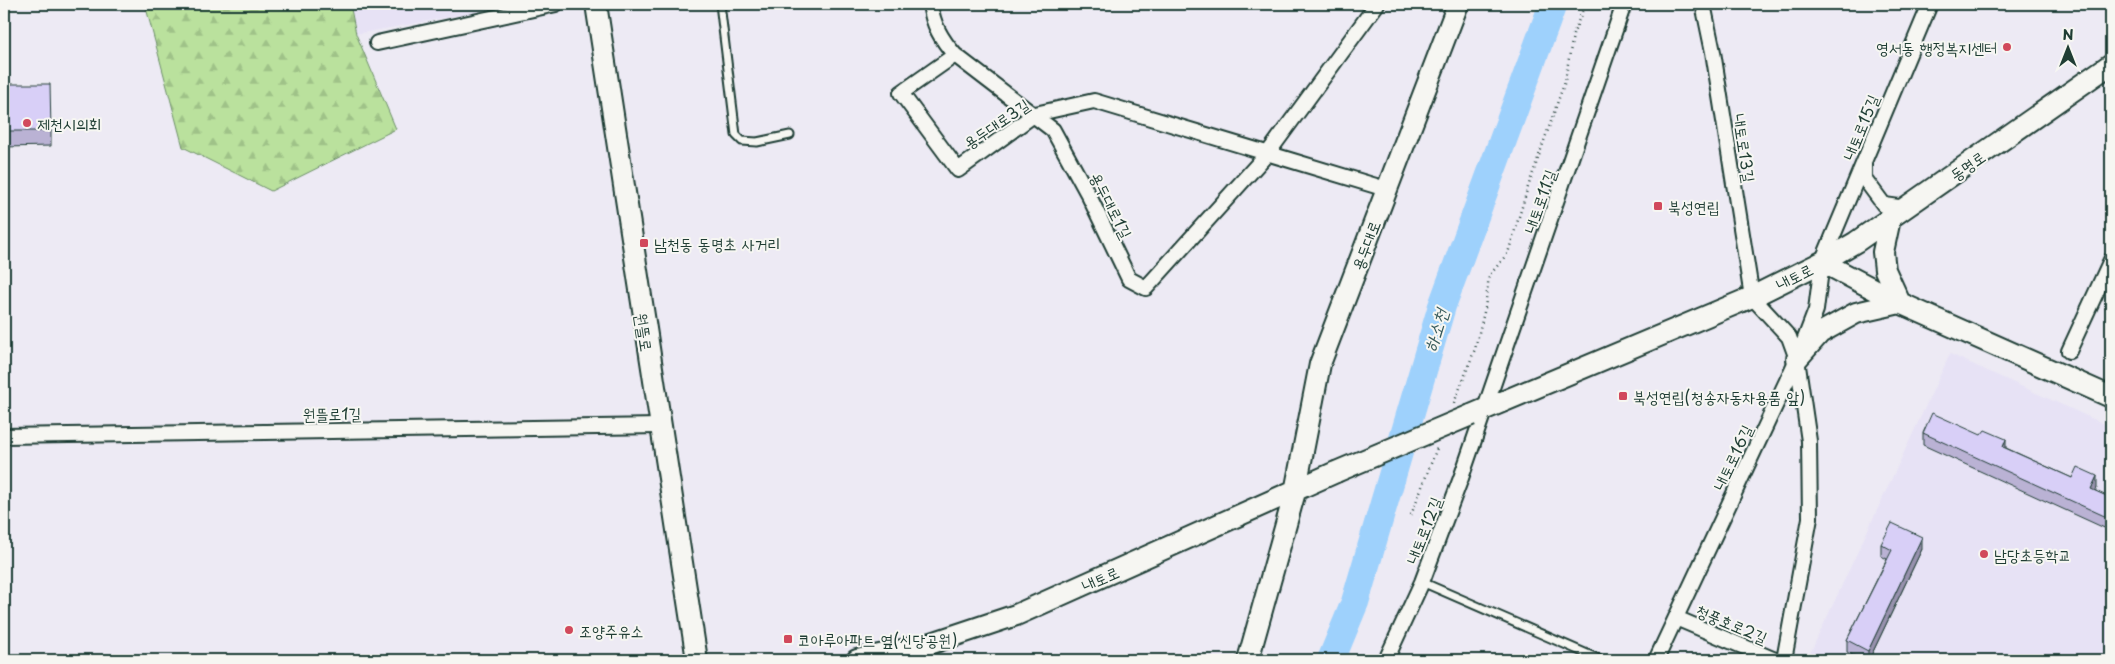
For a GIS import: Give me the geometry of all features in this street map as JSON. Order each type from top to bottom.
[{"type":"street","points":[[377,43],[556,4]]},
{"type":"street","name":"원뜰로","points":[[596,4],[697,660]]},
{"type":"street","name":"용두대로1길","points":[[930,4],[932,19],[942,39],[955,55],[1035,114],[1052,130],[1089,196],[1129,279],[1146,288],[1268,153]]},
{"type":"street","points":[[1268,153],[1377,4]]},
{"type":"street","name":"용두대로","points":[[1248,660],[1295,492],[1320,364],[1458,4]]},
{"type":"street","name":"내토로11길","points":[[1479,412],[1624,4]]},
{"type":"street","name":"내토로13길","points":[[1703,4],[1713,52],[1752,298]]},
{"type":"street","name":"내토로15길","points":[[1822,262],[1930,4]]},
{"type":"street","name":"용두대로3길","points":[[955,55],[901,93],[958,170],[1035,114],[1094,101],[1386,189]]},
{"type":"street","name":"동명로","points":[[1822,262],[1898,213],[2111,64]]},
{"type":"street","points":[[1797,359],[1820,333],[1856,313],[1900,303],[1885,270],[1884,252],[1898,213],[1884,205],[1864,178],[1864,162]]},
{"type":"street","points":[[2069,351],[2111,260]]},
{"type":"street","name":"내토로","points":[[857,660],[929,644],[1016,615],[1295,492],[1336,472],[1752,298],[1822,262],[1900,303],[2111,397]]},
{"type":"street","name":"내토로16길","points":[[1656,660],[1797,359],[1816,310],[1822,262]]},
{"type":"street","points":[[1752,298],[1789,337],[1797,359],[1809,441],[1810,518],[1784,660]]},
{"type":"street","name":"내토로12길","points":[[1386,660],[1422,582],[1479,412]]},
{"type":"street","name":"원뜰로1길","points":[[4,436],[660,426]]},
{"type":"street","name":"청풍호로2길","points":[[1676,618],[1774,660]]},
{"type":"lane","points":[[720,4],[736,135],[742,140],[757,142],[790,135]]},
{"type":"lane","points":[[1422,582],[1601,660]]},
{"type":"path","points":[[1454,405],[1475,349],[1485,308],[1489,276],[1508,253],[1528,186],[1565,81],[1573,35],[1585,4]]},
{"type":"path","points":[[1411,515],[1439,442]]},
{"type":"shaded area","points":[[350,4],[523,4],[356,34]]},
{"type":"shaded area","name":"남당초등학교","points":[[1950,354],[2111,427],[2111,660],[1807,660]]},
{"type":"green space","points":[[145,4],[350,4],[356,34],[396,129],[271,191],[183,147]]},
{"type":"building","name":"제천시의회","points":[[4,84],[50,84],[51,131],[4,131]]},
{"type":"building","points":[[1932,413],[1981,435],[1985,430],[2006,439],[2003,447],[2072,478],[2077,467],[2097,476],[2091,489],[2111,498],[2111,519],[1923,433]]},
{"type":"building","points":[[1892,523],[1922,537],[1868,651],[1847,640],[1892,550],[1881,544]]},
{"type":"waterway","name":"하소천","points":[[1331,660],[1355,602],[1442,306],[1553,4]]},
{"type":"place","name":"영서동 행정복지센터","points":[[2007,47]]},
{"type":"place","name":"제천시의회","points":[[27,123]]},
{"type":"place","name":"북성연립","points":[[1658,206]]},
{"type":"place","name":"남천동 동명초 사거리","points":[[644,243]]},
{"type":"place","name":"북성연립(청송자동차용품 앞)","points":[[1623,396]]},
{"type":"place","name":"남당초등학교","points":[[1984,554]]},
{"type":"place","name":"조양주유소","points":[[569,630]]},
{"type":"place","name":"코아루아파트 옆(신당공원)","points":[[788,639]]}]
